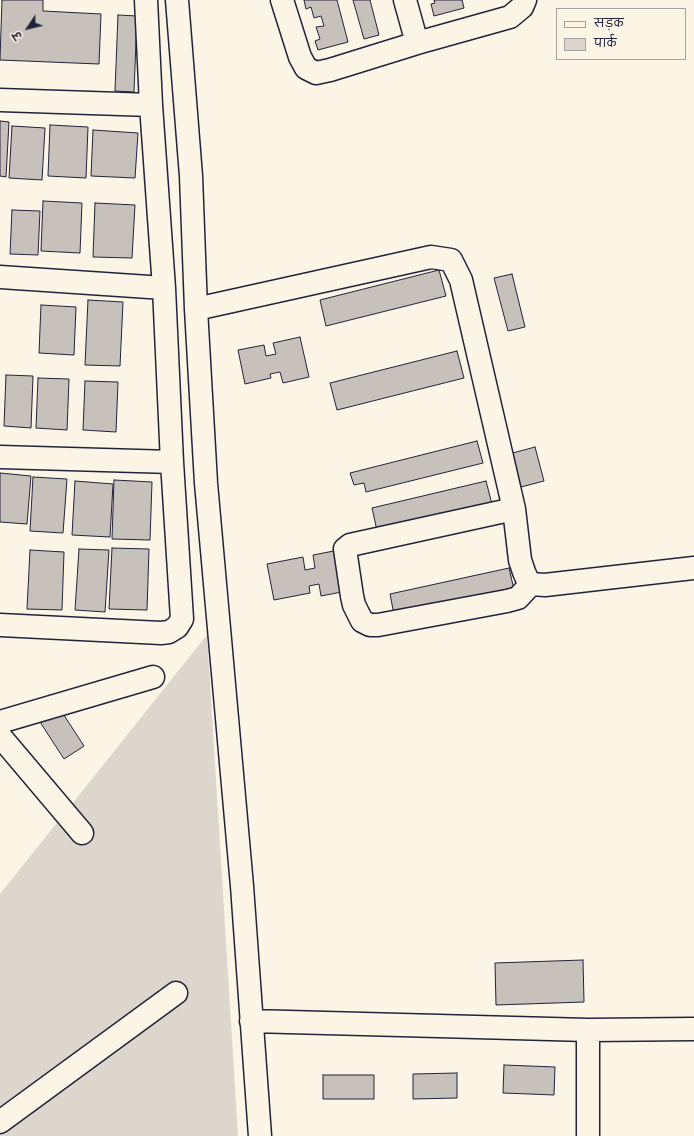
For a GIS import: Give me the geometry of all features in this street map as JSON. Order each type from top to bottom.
[{"type":"street","points":[[0,625],[161,633],[169,632],[177,627],[182,619],[172,462],[164,288],[151,105],[146,0]]},
{"type":"street","points":[[177,0],[191,176],[196,309],[206,483],[242,886],[260,1136]]},
{"type":"street","points":[[282,0],[300,57],[306,68],[316,72],[330,70],[417,43],[510,17],[522,7],[525,0]]},
{"type":"street","points":[[405,0],[417,43]]},
{"type":"street","points":[[0,100],[151,105]]},
{"type":"street","points":[[196,309],[431,257],[451,260],[461,280],[514,509],[520,560],[528,581],[532,584],[545,586],[694,568]]},
{"type":"street","points":[[0,277],[164,288]]},
{"type":"street","points":[[0,456],[172,462]]},
{"type":"street","points":[[514,509],[350,545],[345,549],[354,605],[362,620],[370,625],[378,625],[507,601],[518,598],[532,584]]},
{"type":"street","points":[[0,722],[153,677]]},
{"type":"street","points":[[0,736],[82,833]]},
{"type":"street","points":[[0,1122],[176,993]]},
{"type":"street","points":[[251,1021],[588,1030],[694,1029]]},
{"type":"street","points":[[588,1030],[588,1136]]},
{"type":"green space","points":[[207,635],[238,1136],[0,1136],[0,894]]},
{"type":"building","points":[[2,0],[43,0],[43,11],[101,14],[99,64],[0,60]]},
{"type":"building","points":[[304,0],[337,0],[348,42],[318,50],[315,41],[320,39],[316,27],[324,26],[321,16],[314,18],[311,7],[306,9]]},
{"type":"building","points":[[353,0],[370,0],[379,35],[364,39]]},
{"type":"building","points":[[434,0],[462,0],[464,8],[434,16],[431,4],[435,3]]},
{"type":"building","points":[[118,15],[137,16],[134,92],[115,91]]},
{"type":"building","points":[[0,121],[9,122],[6,177],[0,176]]},
{"type":"building","points":[[50,125],[88,127],[86,178],[48,176]]},
{"type":"building","points":[[12,126],[45,128],[42,180],[9,178]]},
{"type":"building","points":[[93,130],[138,133],[135,178],[91,176]]},
{"type":"building","points":[[43,201],[82,203],[80,253],[41,251]]},
{"type":"building","points":[[95,203],[135,205],[132,258],[93,257]]},
{"type":"building","points":[[12,210],[40,211],[38,255],[10,254]]},
{"type":"building","points":[[439,270],[446,296],[326,326],[320,300]]},
{"type":"building","points":[[512,274],[525,327],[508,331],[494,278]]},
{"type":"building","points":[[88,300],[123,302],[120,366],[85,365]]},
{"type":"building","points":[[41,305],[76,307],[74,355],[39,353]]},
{"type":"building","points":[[300,337],[309,377],[283,383],[280,372],[270,374],[271,378],[245,384],[238,350],[264,345],[266,356],[276,354],[273,343]]},
{"type":"building","points":[[457,351],[464,378],[337,410],[330,383]]},
{"type":"building","points":[[6,375],[33,376],[31,428],[4,426]]},
{"type":"building","points":[[38,378],[69,379],[67,430],[36,428]]},
{"type":"building","points":[[85,381],[118,382],[116,432],[83,430]]},
{"type":"building","points":[[477,441],[483,463],[366,492],[364,483],[354,485],[350,473]]},
{"type":"building","points":[[535,447],[544,481],[517,488],[509,454]]},
{"type":"building","points":[[0,473],[31,476],[27,524],[0,522]]},
{"type":"building","points":[[33,477],[67,479],[63,533],[30,531]]},
{"type":"building","points":[[114,480],[152,482],[150,540],[112,539]]},
{"type":"building","points":[[75,481],[113,484],[110,537],[72,535]]},
{"type":"building","points":[[486,481],[493,508],[378,535],[372,508]]},
{"type":"building","points":[[112,548],[149,549],[147,610],[109,609]]},
{"type":"building","points":[[79,549],[109,550],[105,612],[75,610]]},
{"type":"building","points":[[30,550],[64,552],[62,610],[27,609]]},
{"type":"building","points":[[339,550],[347,591],[321,596],[319,584],[309,586],[310,593],[274,600],[267,564],[303,557],[305,570],[315,568],[313,555]]},
{"type":"building","points":[[509,568],[515,594],[395,620],[390,594]]},
{"type":"building","points":[[60,709],[84,746],[64,759],[40,722]]},
{"type":"building","points":[[583,960],[584,1002],[496,1005],[495,963]]},
{"type":"building","points":[[504,1065],[555,1067],[554,1095],[503,1093]]},
{"type":"building","points":[[457,1073],[457,1098],[413,1099],[413,1074]]},
{"type":"building","points":[[323,1075],[374,1075],[374,1099],[323,1099]]}]
